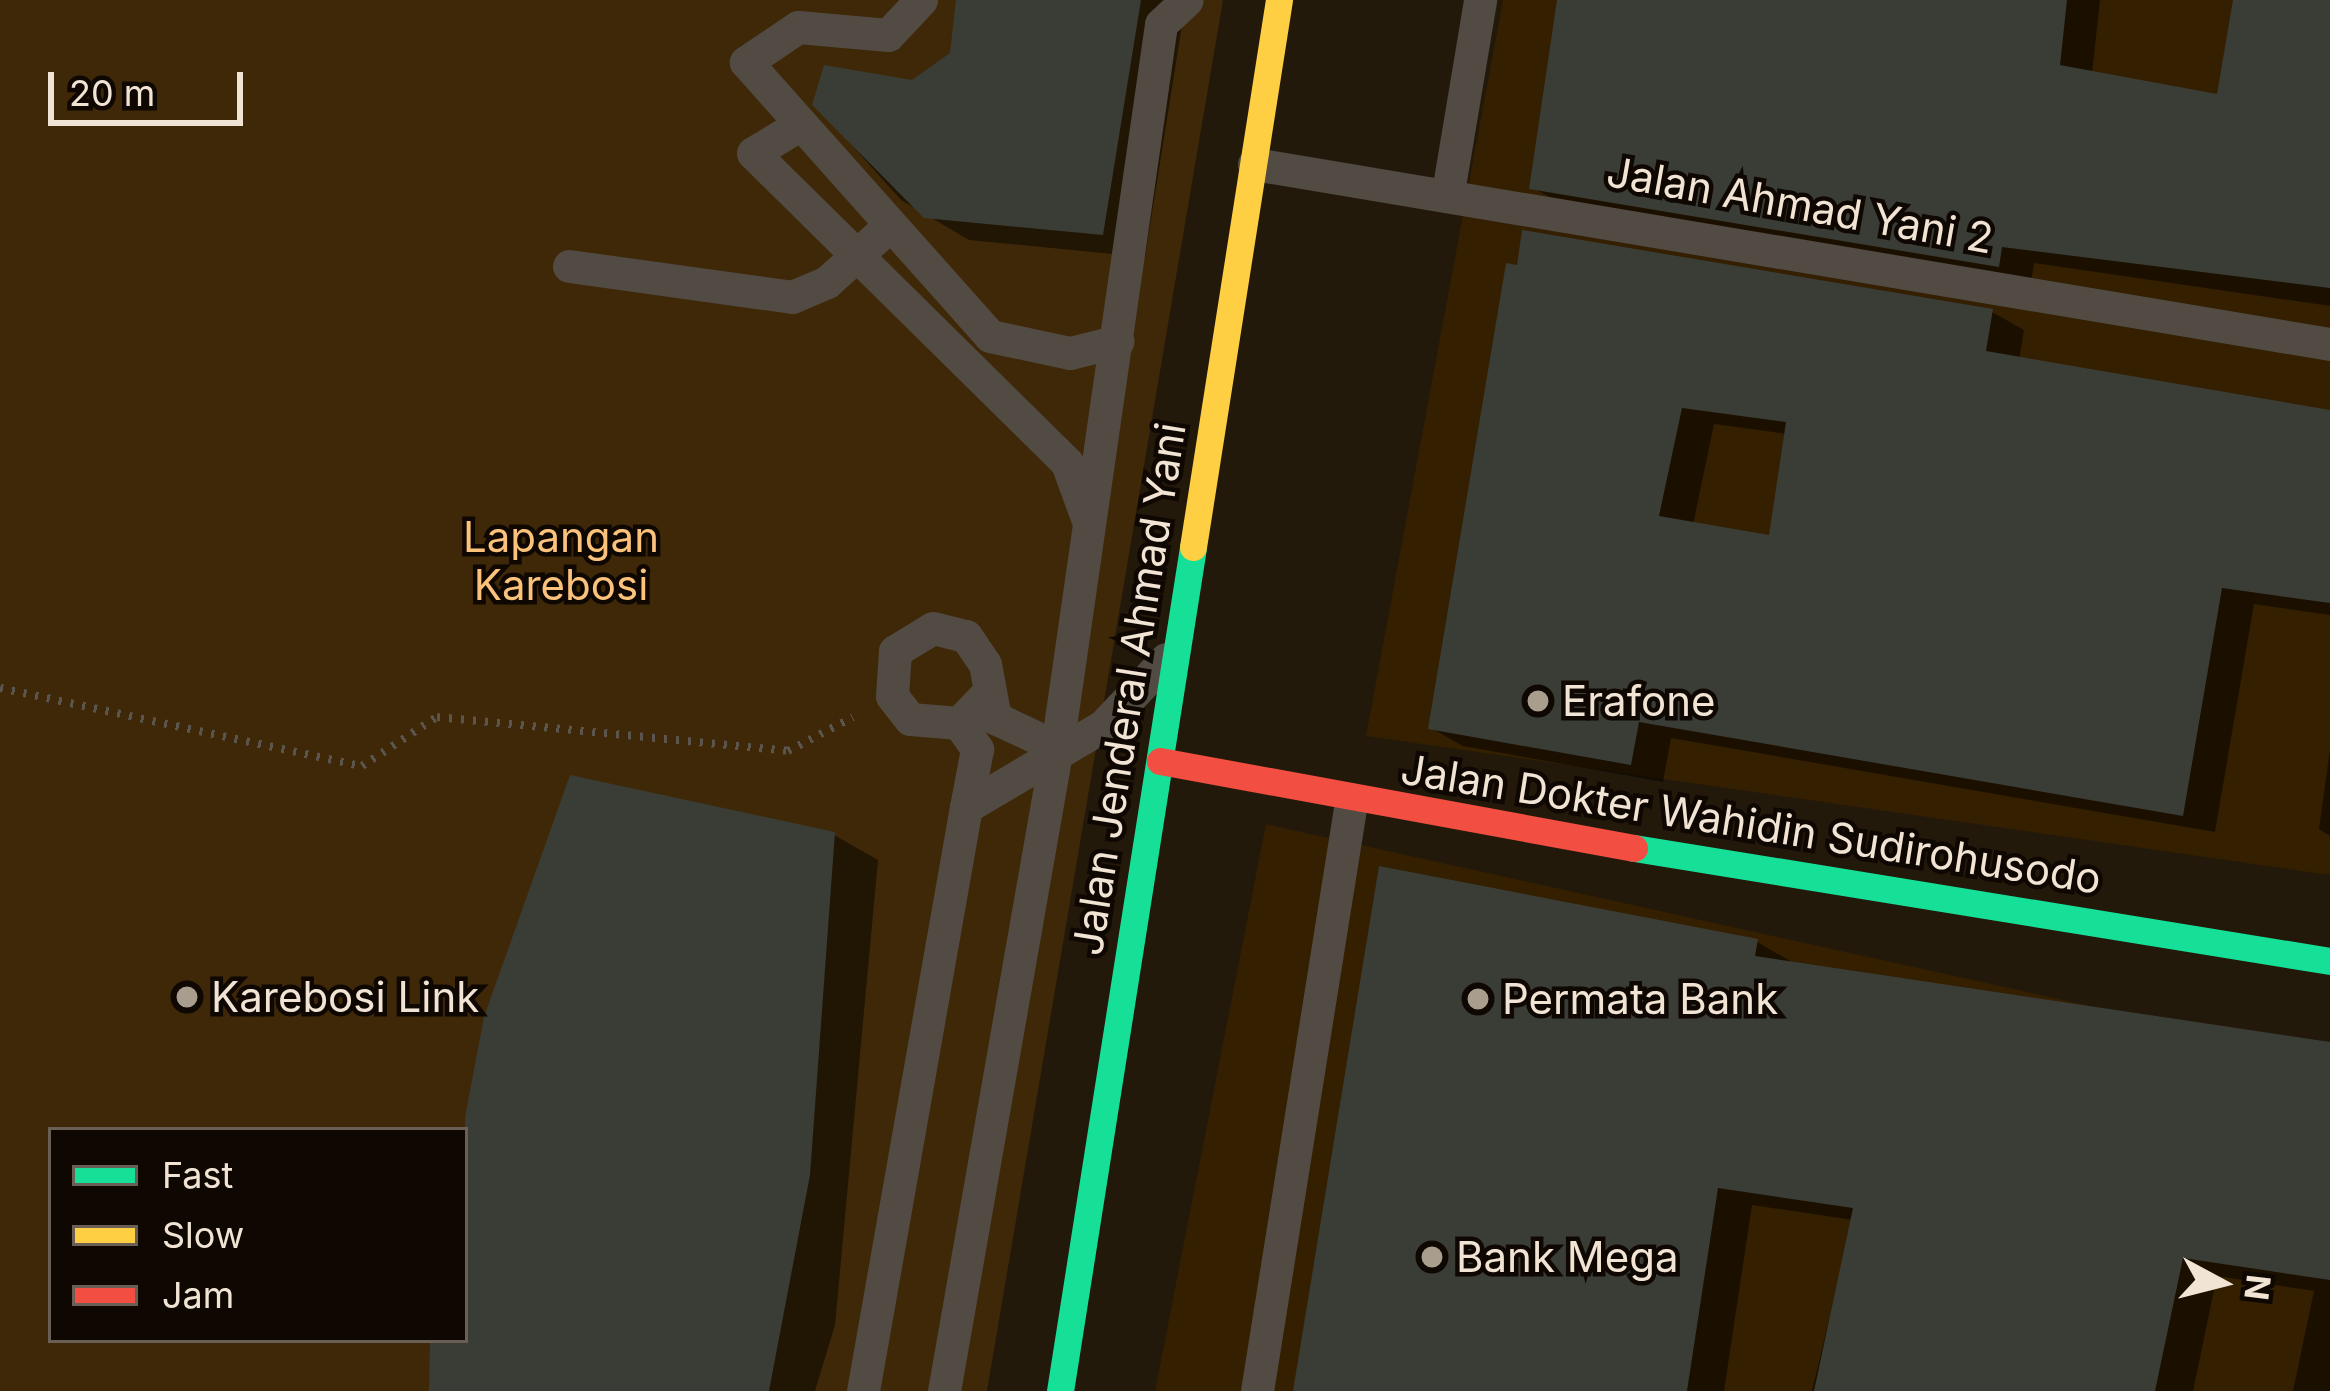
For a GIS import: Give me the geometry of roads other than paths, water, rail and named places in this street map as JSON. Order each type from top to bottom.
[{"type":"main road","name":"Jalan Jenderal Ahmad Yani","points":[[1060,1391],[1279,0]]},
{"type":"main road","name":"Jalan Dokter Wahidin Sudirohusodo","points":[[1160,761],[1351,802],[2330,961]]},
{"type":"lane","points":[[921,0],[887,34],[798,27],[746,62],[796,127],[990,336],[1070,353],[1118,341]]},
{"type":"lane","points":[[944,1391],[1057,747],[1161,24],[1187,0]]},
{"type":"lane","points":[[1448,192],[1480,0]]},
{"type":"lane","points":[[796,127],[753,153],[861,250],[1067,464],[1089,526]]},
{"type":"lane","name":"Jalan Ahmad Yani 2","points":[[1254,164],[1448,192],[2330,344]]},
{"type":"lane","points":[[569,266],[792,296],[889,227]]},
{"type":"lane","points":[[983,698],[959,723],[926,726],[892,696],[895,651],[933,628],[978,648],[983,698],[1013,736],[1057,747]]},
{"type":"lane","points":[[966,807],[1057,747],[1102,726],[1179,645]]},
{"type":"lane","points":[[862,1391],[977,749],[959,723]]},
{"type":"lane","points":[[1257,1391],[1351,802]]},
{"type":"place","name":"Erafone","points":[[1538,701]]},
{"type":"place","name":"Karebosi Link","points":[[187,997]]},
{"type":"place","name":"Permata Bank","points":[[1478,999]]},
{"type":"place","name":"Bank Mega","points":[[1432,1257]]},
{"type":"park label","name":"Lapangan Karebosi","points":[[561,561]]}]
